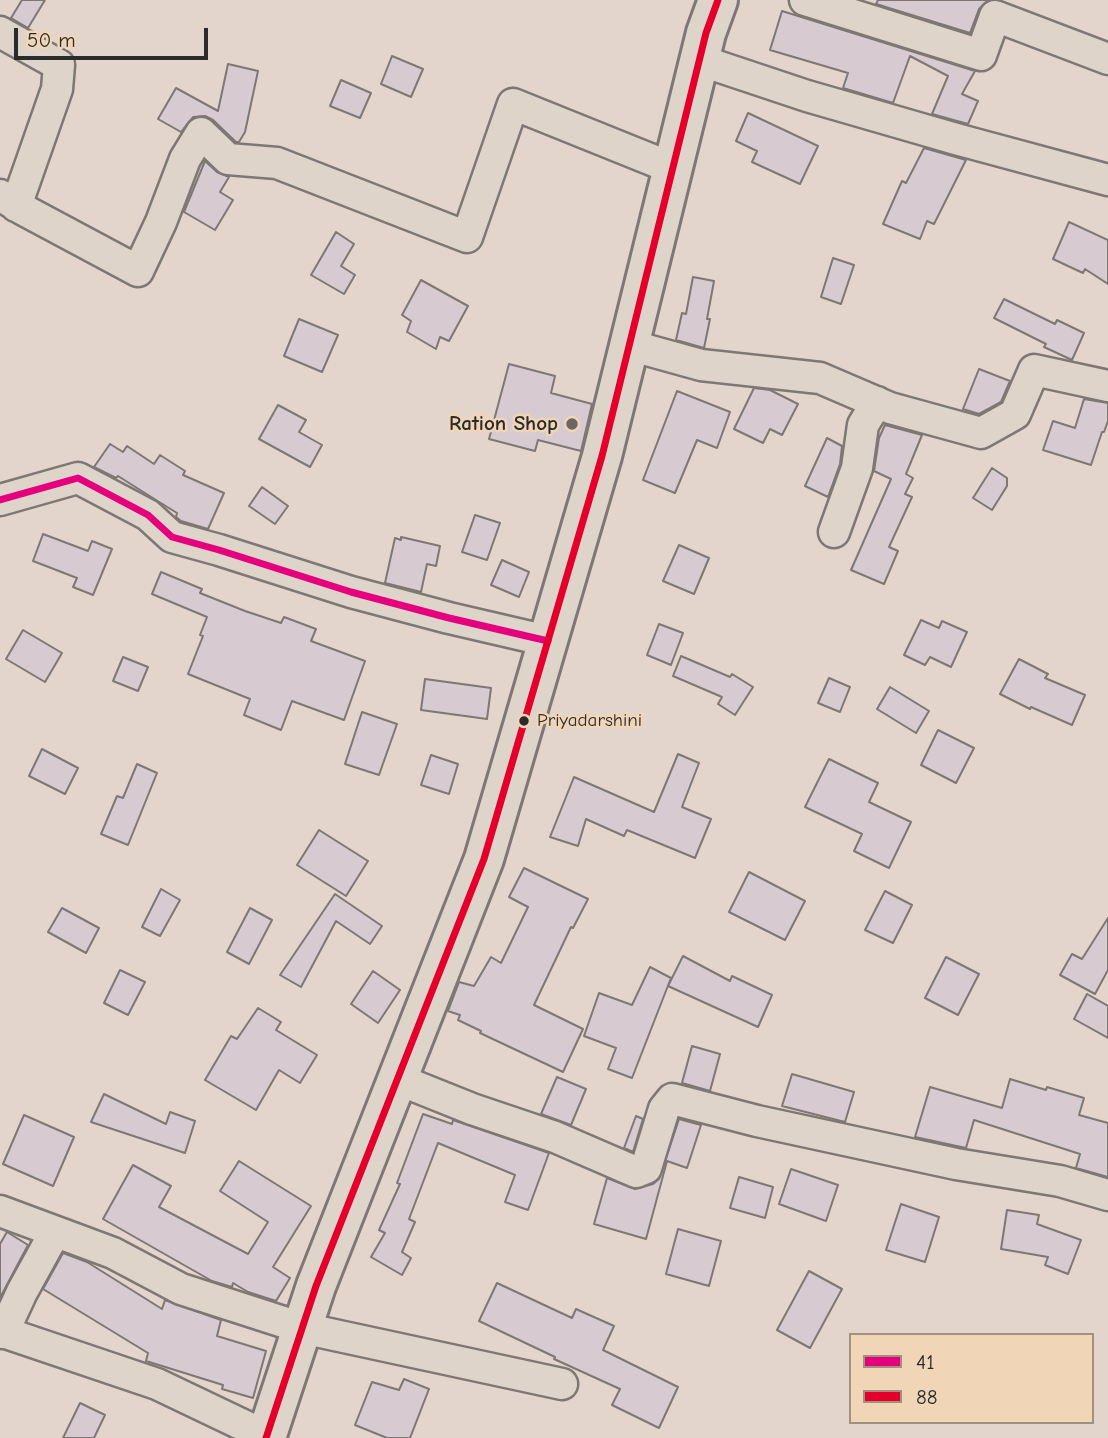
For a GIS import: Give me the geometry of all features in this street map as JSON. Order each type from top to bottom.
[{"type":"main road","points":[[266,1437],[316,1286],[484,859],[601,456],[699,60],[718,0]]},
{"type":"street","points":[[805,0],[981,55],[995,16],[1108,60]]},
{"type":"street","points":[[0,32],[59,65],[57,89],[8,200],[138,271],[161,222],[185,159],[201,133],[228,159],[277,163],[467,237],[513,104],[672,169]]},
{"type":"street","points":[[699,60],[819,99],[1108,180]]},
{"type":"street","points":[[629,345],[701,365],[820,378],[877,402],[981,433],[1015,414],[1034,370],[1108,386]]},
{"type":"street","points":[[834,533],[857,468],[863,425],[877,402]]},
{"type":"street","points":[[0,500],[78,478],[148,515],[172,537],[351,592],[548,641]]},
{"type":"street","points":[[397,1079],[472,1109],[555,1137],[636,1172],[646,1168],[664,1109],[672,1099],[771,1124],[956,1164],[1059,1181],[1108,1195]]},
{"type":"street","points":[[0,1211],[113,1253],[181,1289],[302,1328],[562,1384]]},
{"type":"street","points":[[54,1232],[2,1332],[157,1384],[266,1437]]},
{"type":"building","points":[[22,0],[45,0],[28,28],[11,18]]},
{"type":"building","points":[[878,0],[988,0],[979,9],[970,33],[876,4]]},
{"type":"building","points":[[782,11],[975,71],[962,94],[978,101],[968,124],[932,114],[948,76],[910,56],[893,103],[843,88],[848,73],[770,50]]},
{"type":"building","points":[[392,56],[423,69],[411,97],[381,84]]},
{"type":"building","points":[[228,64],[258,71],[245,132],[239,142],[205,116],[193,117],[181,132],[158,119],[176,88],[218,111]]},
{"type":"building","points":[[341,80],[371,93],[360,118],[330,106]]},
{"type":"building","points":[[748,113],[818,146],[800,184],[752,162],[757,151],[736,141]]},
{"type":"building","points":[[924,148],[966,160],[934,224],[927,221],[920,239],[883,224],[902,181],[906,183]]},
{"type":"building","points":[[205,161],[217,172],[229,177],[220,192],[233,200],[215,230],[184,212]]},
{"type":"building","points":[[1069,222],[1108,240],[1108,284],[1085,269],[1083,273],[1053,259]]},
{"type":"building","points":[[336,232],[354,244],[341,266],[355,275],[344,294],[311,275]]},
{"type":"building","points":[[833,258],[854,265],[841,304],[821,297]]},
{"type":"building","points":[[693,277],[714,281],[704,348],[676,340],[682,313],[686,314]]},
{"type":"building","points":[[421,280],[468,306],[449,341],[440,337],[436,349],[407,332],[411,321],[402,315]]},
{"type":"building","points":[[1004,299],[1055,324],[1057,320],[1084,333],[1072,360],[994,318]]},
{"type":"building","points":[[299,319],[338,335],[322,372],[284,356]]},
{"type":"building","points":[[509,364],[555,376],[551,393],[592,404],[581,451],[538,440],[535,451],[489,439]]},
{"type":"building","points":[[979,369],[1010,381],[1001,402],[979,414],[963,409]]},
{"type":"building","points":[[754,388],[770,390],[798,404],[782,435],[770,429],[763,443],[734,429]]},
{"type":"building","points":[[677,391],[730,412],[717,448],[697,440],[675,493],[643,480]]},
{"type":"building","points":[[1084,399],[1108,403],[1108,421],[1091,465],[1043,450],[1053,421],[1075,428]]},
{"type":"building","points":[[278,405],[306,420],[299,432],[322,445],[310,467],[259,439]]},
{"type":"building","points":[[885,425],[922,435],[906,474],[913,478],[905,494],[912,497],[889,547],[898,551],[884,584],[851,570],[891,479],[874,471],[879,438]]},
{"type":"building","points":[[827,438],[842,446],[840,464],[828,497],[805,486]]},
{"type":"building","points":[[110,444],[123,452],[127,446],[154,464],[160,455],[185,471],[183,475],[224,493],[208,529],[181,521],[176,517],[177,513],[118,476],[116,478],[94,467]]},
{"type":"building","points":[[992,468],[1007,478],[1007,486],[992,510],[973,498]]},
{"type":"building","points":[[262,487],[288,506],[275,524],[249,506]]},
{"type":"building","points":[[475,515],[500,523],[487,560],[462,552]]},
{"type":"building","points":[[43,534],[88,551],[92,541],[112,549],[93,595],[73,587],[77,578],[33,561]]},
{"type":"building","points":[[401,537],[440,546],[436,566],[427,564],[421,592],[385,583],[395,538],[401,540]]},
{"type":"building","points":[[679,545],[709,558],[694,594],[663,581]]},
{"type":"building","points":[[502,560],[529,572],[519,597],[491,585]]},
{"type":"building","points":[[161,572],[202,589],[200,593],[245,611],[281,623],[284,617],[316,629],[311,641],[365,661],[344,720],[292,701],[281,730],[244,715],[250,699],[188,674],[203,636],[200,635],[207,617],[152,594]]},
{"type":"building","points":[[921,620],[939,628],[942,621],[967,632],[951,667],[930,657],[925,665],[904,655]]},
{"type":"building","points":[[659,624],[683,633],[671,665],[647,655]]},
{"type":"building","points":[[23,630],[62,653],[45,682],[6,659]]},
{"type":"building","points":[[681,656],[730,677],[732,674],[753,687],[735,715],[718,704],[722,697],[673,676]]},
{"type":"building","points":[[123,657],[148,667],[138,691],[113,681]]},
{"type":"building","points":[[1019,659],[1048,674],[1045,678],[1085,695],[1072,725],[1000,694]]},
{"type":"building","points":[[829,678],[850,687],[840,712],[818,703]]},
{"type":"building","points":[[425,679],[491,688],[487,719],[421,710]]},
{"type":"building","points":[[890,687],[929,711],[916,733],[877,709]]},
{"type":"building","points":[[362,712],[397,724],[379,775],[345,764]]},
{"type":"building","points":[[938,730],[974,748],[956,783],[921,765]]},
{"type":"building","points":[[42,749],[78,768],[65,794],[29,776]]},
{"type":"building","points":[[678,754],[699,763],[682,807],[711,819],[695,858],[627,830],[624,836],[586,819],[578,846],[550,837],[574,777],[654,812]]},
{"type":"building","points":[[431,755],[458,764],[449,794],[421,785]]},
{"type":"building","points":[[829,759],[878,783],[869,802],[911,822],[889,868],[854,851],[862,834],[805,807]]},
{"type":"building","points":[[137,764],[157,773],[128,845],[101,834],[117,796],[123,798]]},
{"type":"building","points":[[319,830],[368,861],[346,896],[297,865]]},
{"type":"building","points":[[524,868],[588,899],[573,928],[571,927],[534,1005],[583,1029],[563,1072],[480,1033],[481,1031],[458,1020],[460,1015],[448,1011],[459,982],[474,986],[491,957],[501,963],[528,907],[509,897]]},
{"type":"building","points":[[749,872],[805,901],[785,940],[729,912]]},
{"type":"building","points":[[161,889],[180,900],[160,936],[142,927]]},
{"type":"building","points":[[885,891],[912,905],[893,943],[865,930]]},
{"type":"building","points":[[335,894],[382,926],[370,944],[336,921],[301,987],[280,975]]},
{"type":"building","points":[[62,908],[99,928],[86,953],[48,932]]},
{"type":"building","points":[[250,908],[272,920],[249,964],[227,952]]},
{"type":"building","points":[[1108,918],[1108,970],[1095,994],[1060,975],[1072,954],[1082,959]]},
{"type":"building","points":[[683,956],[730,981],[732,976],[772,995],[758,1027],[668,986]]},
{"type":"building","points":[[946,957],[979,974],[958,1015],[925,998]]},
{"type":"building","points":[[650,967],[671,978],[632,1078],[608,1069],[616,1048],[584,1036],[599,993],[632,1005]]},
{"type":"building","points":[[120,970],[145,982],[128,1015],[104,1003]]},
{"type":"building","points":[[373,971],[400,990],[378,1023],[351,1004]]},
{"type":"building","points":[[1087,994],[1108,1006],[1108,1038],[1074,1019]]},
{"type":"building","points":[[258,1008],[281,1022],[276,1030],[317,1055],[300,1083],[279,1070],[256,1110],[205,1080],[231,1036],[237,1039]]},
{"type":"building","points":[[692,1046],[720,1054],[710,1091],[682,1083]]},
{"type":"building","points":[[792,1074],[854,1092],[845,1122],[782,1106]]},
{"type":"building","points":[[557,1077],[586,1089],[571,1125],[541,1114]]},
{"type":"building","points":[[1010,1079],[1084,1098],[1079,1115],[1108,1123],[1108,1177],[1076,1168],[1080,1154],[974,1120],[966,1148],[915,1137],[930,1087],[1002,1108]]},
{"type":"building","points":[[104,1094],[166,1124],[170,1112],[195,1121],[185,1153],[91,1122]]},
{"type":"building","points":[[423,1114],[452,1124],[453,1120],[549,1153],[528,1210],[505,1202],[515,1175],[438,1143],[409,1219],[415,1222],[402,1252],[411,1258],[402,1275],[371,1257],[385,1233],[379,1230],[400,1184],[397,1183]]},
{"type":"building","points":[[24,1115],[74,1137],[53,1186],[3,1164]]},
{"type":"building","points":[[636,1116],[643,1119],[633,1152],[624,1148]]},
{"type":"building","points":[[679,1119],[701,1125],[687,1168],[667,1161],[646,1239],[594,1224],[607,1178],[635,1189],[653,1184],[659,1179]]},
{"type":"building","points":[[239,1161],[311,1206],[273,1267],[290,1278],[276,1301],[248,1292],[233,1283],[232,1287],[212,1281],[103,1219],[133,1165],[171,1186],[159,1207],[248,1254],[268,1222],[220,1191]]},
{"type":"building","points":[[791,1169],[838,1185],[826,1221],[779,1204]]},
{"type":"building","points":[[739,1177],[773,1187],[765,1218],[730,1208]]},
{"type":"building","points":[[901,1204],[939,1217],[925,1262],[886,1250]]},
{"type":"building","points":[[1007,1210],[1039,1215],[1037,1224],[1081,1240],[1068,1274],[1045,1265],[1048,1257],[1001,1249]]},
{"type":"building","points":[[678,1229],[721,1241],[709,1286],[666,1274]]},
{"type":"building","points":[[7,1232],[28,1245],[0,1298],[0,1244]]},
{"type":"building","points":[[63,1253],[87,1262],[162,1309],[165,1300],[221,1320],[217,1336],[266,1351],[253,1398],[222,1389],[223,1385],[146,1361],[148,1353],[43,1289]]},
{"type":"building","points":[[809,1271],[842,1289],[810,1348],[777,1330]]},
{"type":"building","points":[[497,1283],[572,1318],[576,1309],[614,1326],[603,1350],[678,1387],[659,1428],[612,1405],[620,1389],[479,1321]]},
{"type":"building","points":[[404,1379],[429,1389],[410,1438],[387,1438],[355,1425],[372,1382],[399,1390]]},
{"type":"building","points":[[80,1403],[105,1415],[94,1438],[63,1438]]},
{"type":"transit line","name":"88","points":[[266,1438],[316,1286],[484,859],[602,456],[706,33],[718,0]]},
{"type":"transit line","name":"41","points":[[0,500],[78,478],[148,515],[172,537],[351,592],[548,641]]},
{"type":"place","name":"Ration Shop","points":[[572,424]]},
{"type":"place","name":"Priyadarshini","points":[[524,721]]}]
